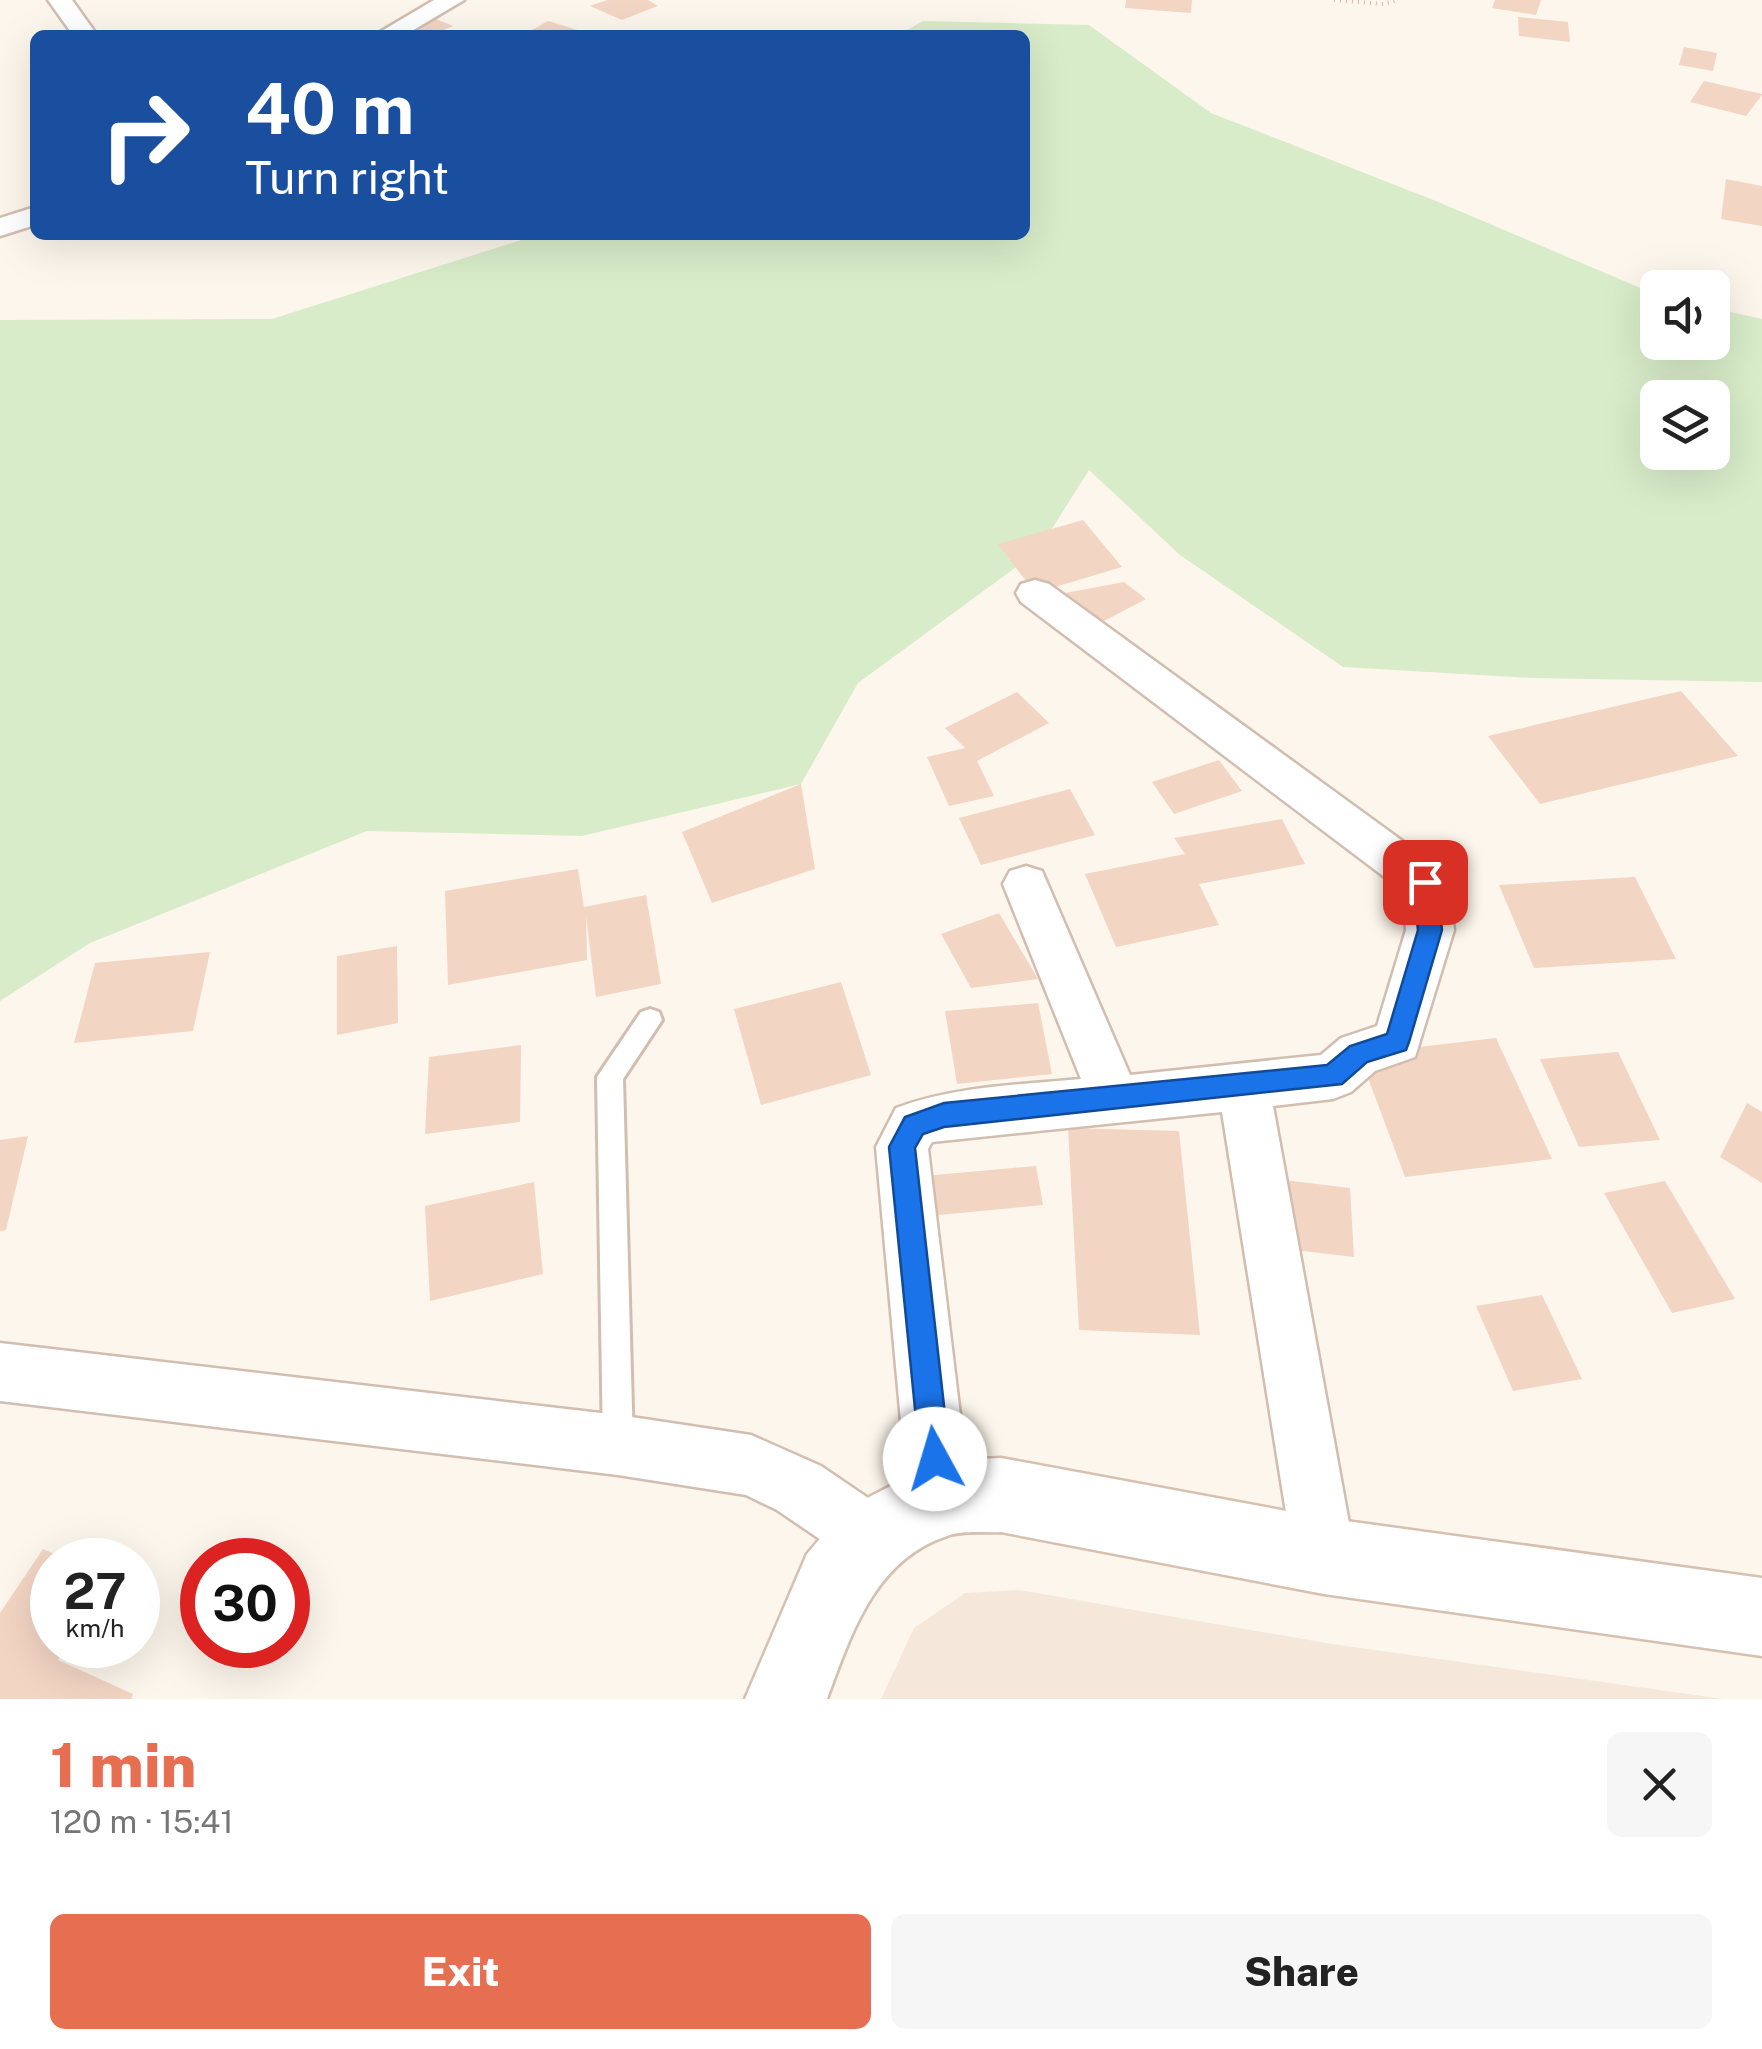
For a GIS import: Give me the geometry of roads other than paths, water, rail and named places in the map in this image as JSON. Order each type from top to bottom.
[{"type":"street","points":[[60,0],[81,30]]},
{"type":"street","points":[[396,30],[452,0]]},
{"type":"street","points":[[0,227],[30,218]]},
{"type":"street","points":[[939,1498],[902,1147],[914,1125],[944,1115],[1332,1076],[1358,1054],[1397,1042],[1430,930],[1425,882],[1035,593]]},
{"type":"street","points":[[1026,884],[1115,1099]]},
{"type":"street","points":[[1244,1086],[1324,1556]]},
{"type":"street","points":[[0,1372],[618,1445],[751,1465],[799,1488],[871,1538]]},
{"type":"street","points":[[786,1699],[834,1581],[871,1538],[939,1498],[1001,1496],[1324,1556],[1762,1617]]},
{"type":"lane","points":[[618,1445],[610,1077],[650,1020]]}]
